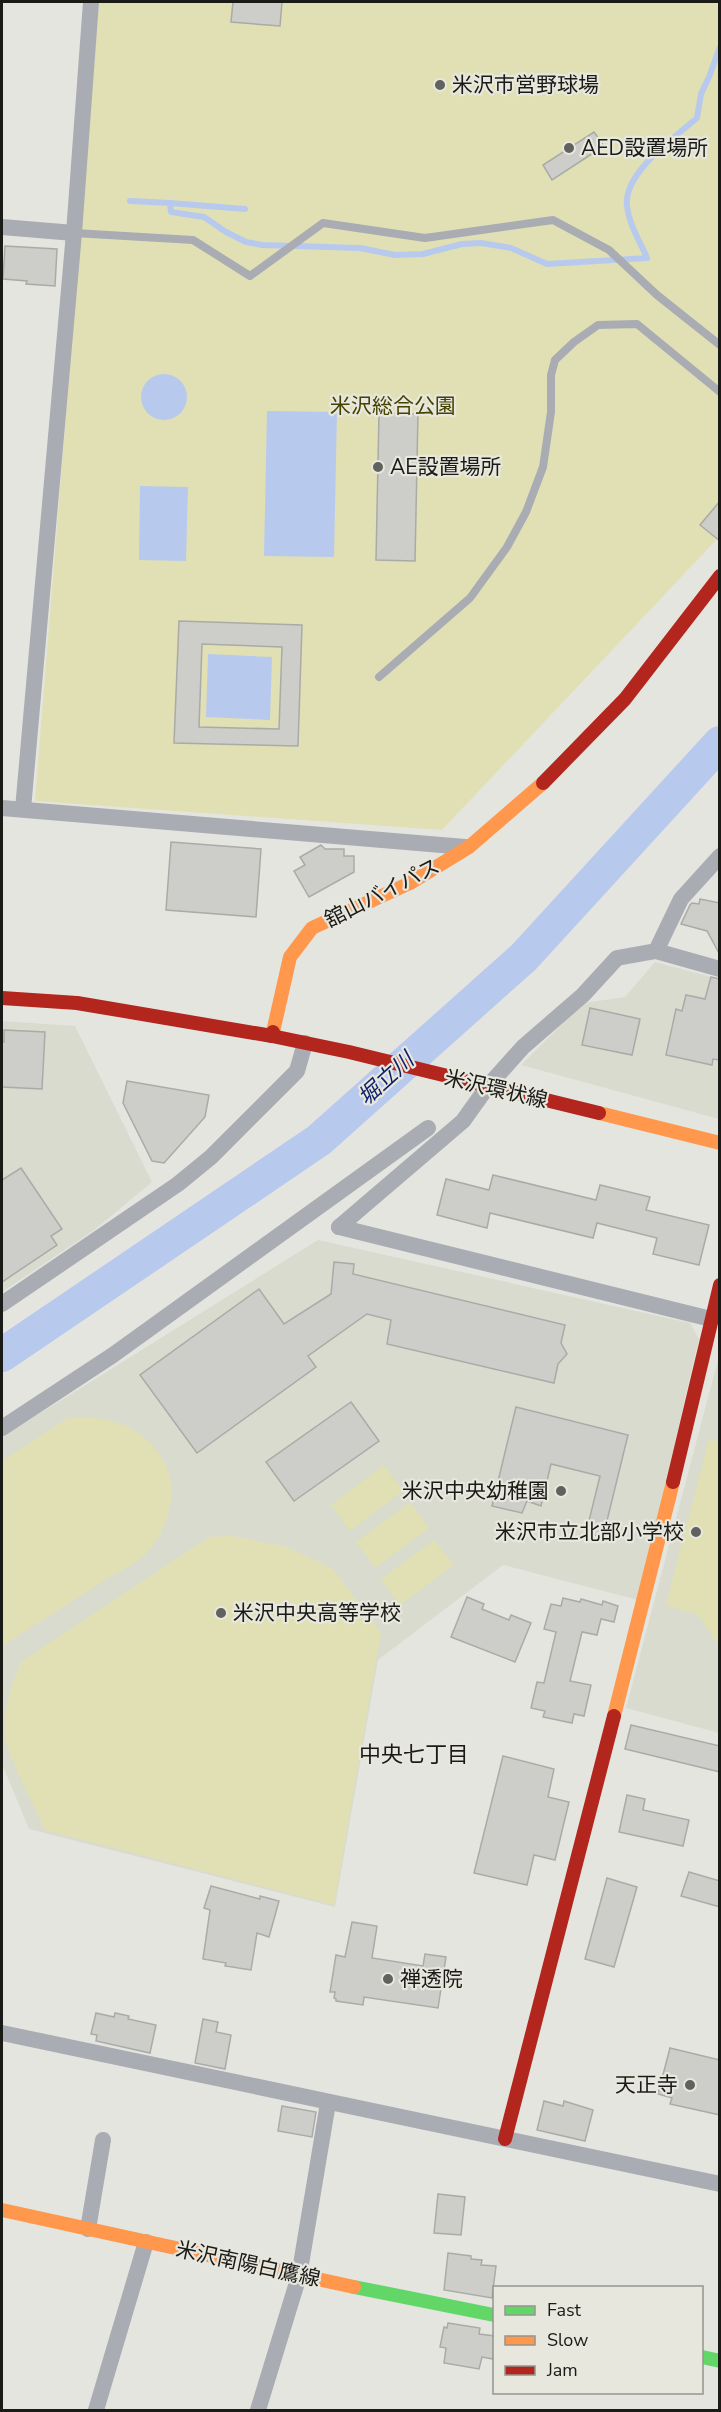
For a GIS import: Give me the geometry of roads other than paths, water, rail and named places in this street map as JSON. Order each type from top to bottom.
[{"type":"main road","name":"舘山バイパス","points":[[272,1036],[290,957],[312,928],[410,883],[469,848],[534,792],[625,699],[720,576]]},
{"type":"main road","points":[[2,998],[77,1003],[272,1036]]},
{"type":"main road","name":"米沢環状線","points":[[272,1036],[349,1052],[720,1143]]},
{"type":"main road","points":[[505,2139],[665,1517],[720,1285]]},
{"type":"main road","name":"米沢南陽白鷹線","points":[[2,2210],[299,2276],[493,2315]]},
{"type":"main road","points":[[703,2357],[720,2361]]},
{"type":"street","points":[[23,809],[74,233],[91,2]]},
{"type":"street","points":[[2,227],[74,233]]},
{"type":"street","points":[[2,808],[469,848]]},
{"type":"street","points":[[656,951],[681,898],[720,856]]},
{"type":"street","points":[[711,1319],[339,1227],[463,1121],[488,1086],[523,1047],[583,995],[617,958],[656,951],[720,969]]},
{"type":"street","points":[[2,1304],[168,1191],[211,1158],[297,1071],[305,1043]]},
{"type":"street","points":[[2,1428],[112,1355],[429,1128]]},
{"type":"street","points":[[2,2033],[720,2184]]},
{"type":"street","points":[[258,2410],[299,2276],[328,2103]]},
{"type":"street","points":[[88,2229],[103,2140]]},
{"type":"street","points":[[96,2410],[146,2242]]},
{"type":"lane","points":[[74,233],[193,240],[250,276],[323,223],[425,238],[553,220],[609,250],[657,295],[720,345]]},
{"type":"lane","points":[[379,677],[470,598],[507,547],[526,512],[543,467],[551,412],[551,375],[555,360],[574,342],[598,325],[637,324],[720,392]]},
{"type":"water","points":[[164,374],[180,381],[187,397],[180,413],[164,420],[148,413],[141,397],[148,381]]},
{"type":"water","points":[[267,411],[337,412],[334,557],[264,556]]},
{"type":"water","points":[[140,486],[188,487],[186,561],[139,560]]},
{"type":"water","points":[[208,654],[272,657],[270,720],[206,717]]},
{"type":"waterway","points":[[130,201],[170,203],[171,212],[204,217],[246,242],[262,245],[360,248],[395,255],[423,254],[462,244],[481,243],[511,248],[547,264],[647,258],[630,220],[627,206],[628,194],[633,181],[652,157],[697,118],[701,94],[720,47]]},
{"type":"waterway","points":[[170,203],[245,209]]},
{"type":"waterway","name":"堀立川","points":[[2,1355],[319,1140],[524,957],[720,743]]},
{"type":"place","name":"米沢市営野球場","points":[[440,85]]},
{"type":"place","name":"AED設置場所","points":[[569,148]]},
{"type":"place","name":"AE設置場所","points":[[378,467]]},
{"type":"place","name":"米沢中央幼稚園","points":[[561,1491]]},
{"type":"place","name":"米沢市立北部小学校","points":[[696,1532]]},
{"type":"place","name":"米沢中央高等学校","points":[[221,1613]]},
{"type":"place","name":"禅透院","points":[[388,1979]]},
{"type":"place","name":"天正寺","points":[[690,2085]]},
{"type":"district","name":"中央七丁目","points":[[414,1755]]},
{"type":"park label","name":"米沢総合公園","points":[[393,406]]}]
